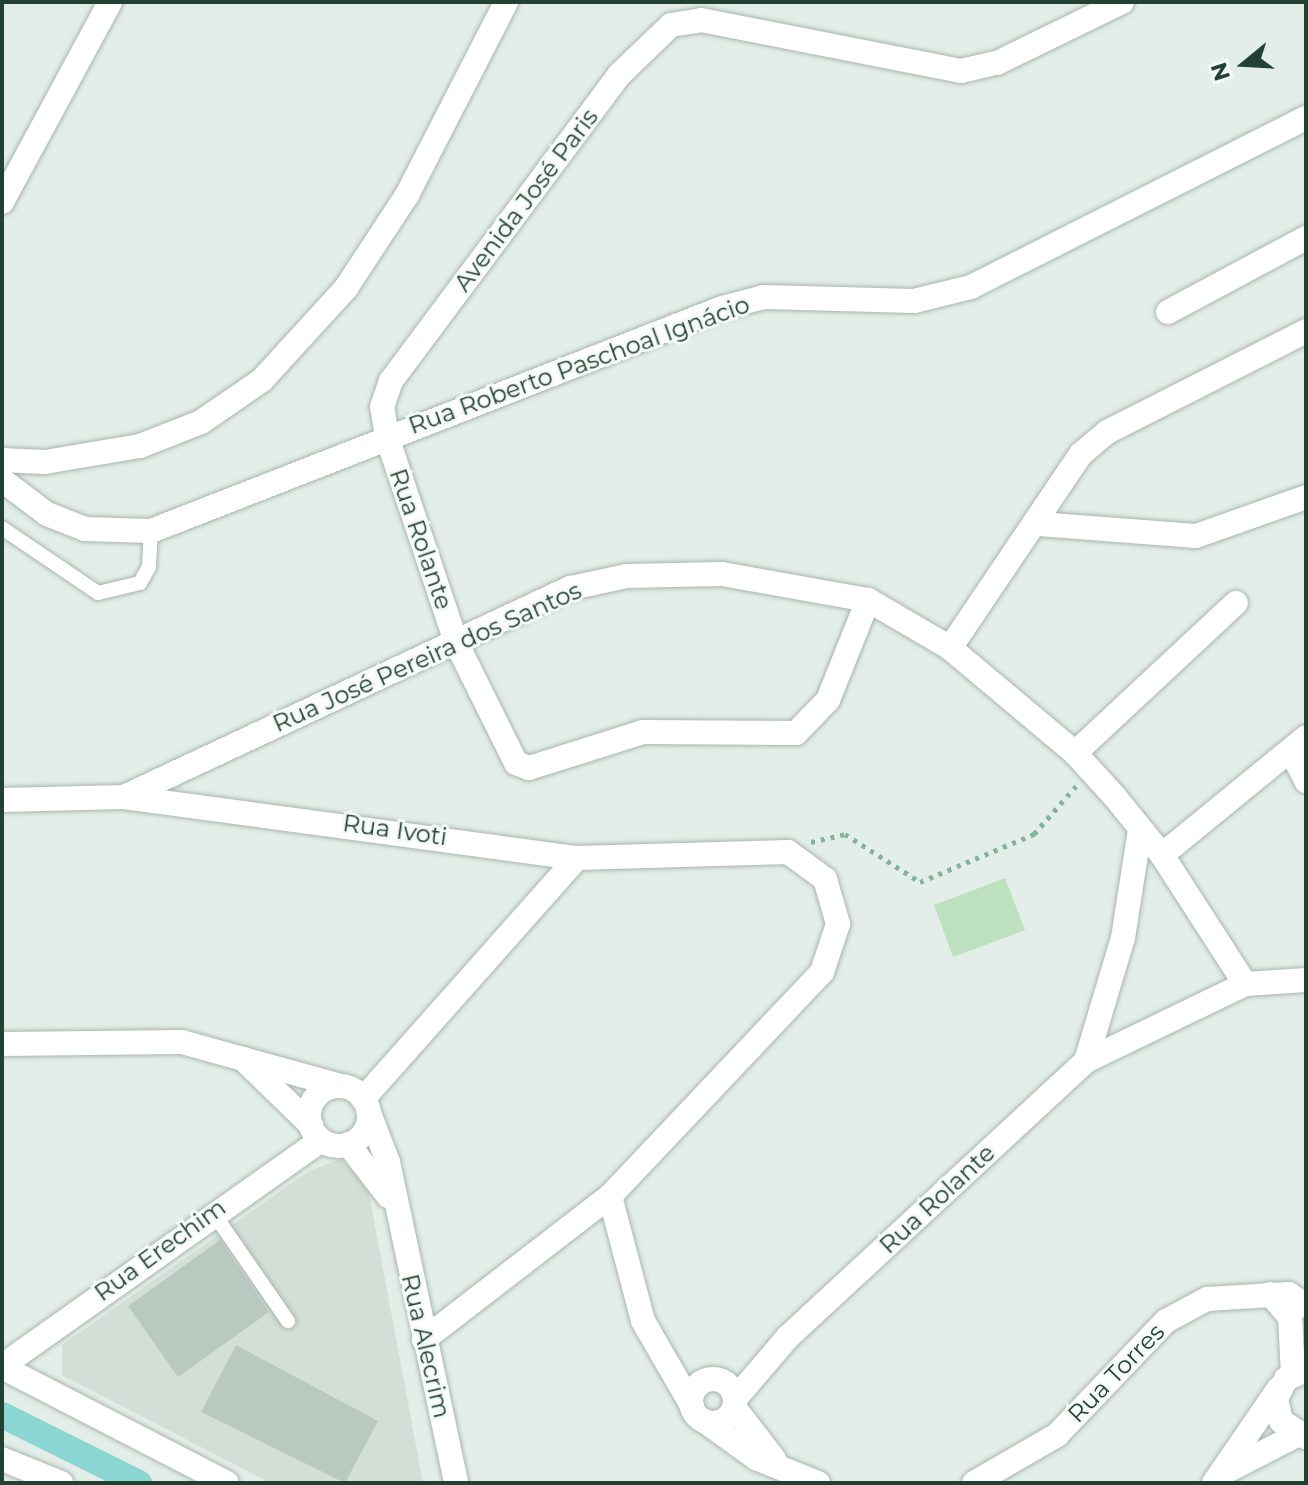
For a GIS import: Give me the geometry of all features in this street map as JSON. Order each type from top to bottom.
[{"type":"street","points":[[2,460],[45,462],[140,446],[201,422],[262,380],[346,288],[407,195],[506,2]]},
{"type":"street","name":"Avenida José Paris","points":[[387,437],[382,407],[391,381],[658,33],[701,20],[961,71],[997,63],[1122,2]]},
{"type":"street","points":[[2,202],[100,6]]},
{"type":"street","name":"Rua Roberto Paschoal Ignácio","points":[[387,437],[764,297],[914,301],[971,287],[1306,118]]},
{"type":"street","points":[[1168,312],[1306,238]]},
{"type":"street","points":[[950,648],[1039,524],[1081,454],[1107,432],[1306,331]]},
{"type":"street","points":[[2,480],[47,514],[85,529],[151,531],[387,437]]},
{"type":"street","name":"Rua Rolante","points":[[387,437],[456,642],[507,753],[529,768],[643,732],[796,733],[828,700],[868,600]]},
{"type":"street","points":[[1039,524],[1196,536],[1306,497]]},
{"type":"street","name":"Rua José Pereira dos Santos","points":[[124,797],[571,588],[627,576],[722,574],[868,600],[950,648],[1082,761],[1162,855],[1245,984]]},
{"type":"street","points":[[1082,761],[1236,603]]},
{"type":"street","points":[[1162,855],[1298,744],[1306,781]]},
{"type":"street","name":"Rua Ivoti","points":[[2,800],[124,797],[577,858],[788,852]]},
{"type":"street","points":[[1086,1061],[1123,938],[1140,829]]},
{"type":"street","points":[[424,1339],[610,1196],[835,949],[835,902],[825,879],[788,852]]},
{"type":"street","points":[[238,1054],[316,1133],[348,1144],[363,1133],[366,1104],[577,858]]},
{"type":"street","points":[[1086,1061],[1245,984],[1301,974]]},
{"type":"street","points":[[2,1044],[132,1038],[238,1054],[341,1086],[366,1104]]},
{"type":"street","name":"Rua Rolante","points":[[734,1403],[788,1337],[1086,1061]]},
{"type":"street","points":[[316,1133],[316,1098],[341,1086]]},
{"type":"street","name":"Rua Alecrim","points":[[366,1104],[395,1208],[456,1483]]},
{"type":"street","name":"Rua Erechim","points":[[2,1367],[316,1133]]},
{"type":"street","name":"Rua Alecrim","points":[[348,1144],[364,1156],[395,1208]]},
{"type":"street","points":[[610,1196],[643,1321],[699,1414],[756,1458],[778,1464],[818,1483]]},
{"type":"street","points":[[1216,1480],[1302,1436],[1281,1421],[1293,1377],[1290,1317],[1270,1294]]},
{"type":"street","name":"Rua Torres","points":[[974,1483],[1057,1435],[1166,1321],[1207,1299],[1289,1294],[1306,1306]]},
{"type":"street","name":"Rua Rolante","points":[[714,1379],[788,1337]]},
{"type":"street","points":[[658,1345],[714,1379],[778,1464]]},
{"type":"street","points":[[2,1367],[227,1483]]},
{"type":"street","points":[[1216,1480],[1293,1377]]},
{"type":"street","points":[[699,1414],[693,1391],[714,1379]]},
{"type":"street","points":[[699,1414],[720,1422],[734,1403]]},
{"type":"street","points":[[2,1459],[61,1483]]},
{"type":"lane","points":[[2,528],[98,593],[140,583],[149,567],[151,531]]},
{"type":"lane","points":[[212,1211],[288,1321]]},
{"type":"path","points":[[788,852],[845,834],[920,882],[1034,834],[1082,761]]},
{"type":"shaded area","points":[[340,1159],[367,1183],[423,1483],[270,1483],[62,1375],[62,1345],[309,1171]]},
{"type":"green space","points":[[1005,878],[1025,930],[953,957],[934,905]]},
{"type":"building","points":[[220,1240],[269,1312],[178,1377],[128,1306]]},
{"type":"building","points":[[236,1345],[378,1421],[345,1483],[201,1412]]},
{"type":"waterway","points":[[2,1415],[139,1483]]}]
